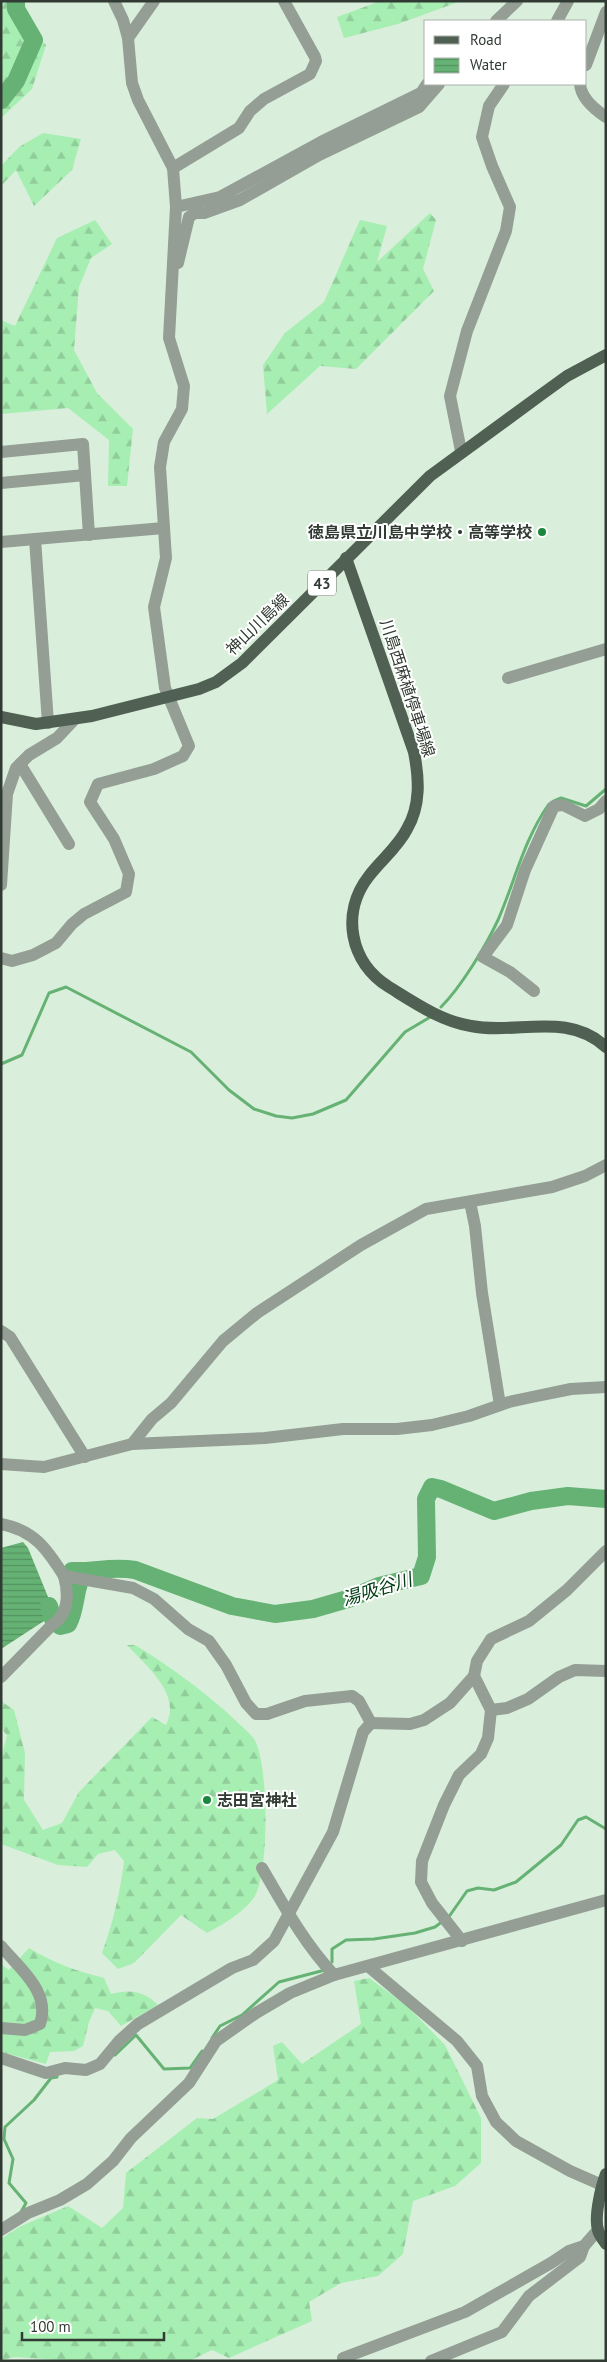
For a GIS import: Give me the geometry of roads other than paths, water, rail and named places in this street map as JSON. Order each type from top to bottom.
[{"type":"main road","name":"神山川島線","points":[[1,717],[22,722],[48,723],[74,720],[168,698],[216,682],[242,663],[430,476],[461,451],[567,376],[606,355]]},
{"type":"main road","name":"川島西麻植停車場線","points":[[346,558],[414,752],[419,783],[418,799],[408,829],[399,842],[368,876],[354,902],[351,916],[355,947],[363,961],[385,984],[418,1005],[455,1022],[486,1028],[558,1026],[582,1032],[604,1043]]},
{"type":"main road","points":[[604,2179],[598,2230],[606,2244]]},
{"type":"street","points":[[1,958],[12,961],[33,955],[56,943],[72,924],[84,914],[126,892],[129,874],[114,839],[90,802],[98,784],[154,769],[183,756],[189,746],[168,698],[154,607],[166,558],[160,467],[164,442],[182,409],[184,386],[169,338],[176,207],[173,168],[138,100],[132,83],[128,38],[123,20],[114,1]]},
{"type":"street","points":[[128,38],[154,1]]},
{"type":"street","points":[[173,168],[239,128],[250,112],[264,99],[310,74],[316,61],[315,57],[284,1]]},
{"type":"street","points":[[497,20],[518,1]]},
{"type":"street","points":[[558,20],[568,1]]},
{"type":"street","points":[[587,62],[606,12]]},
{"type":"street","points":[[176,207],[220,198],[321,142],[421,93],[426,85]]},
{"type":"street","points":[[173,267],[180,261],[189,217],[195,213],[204,213],[240,200],[319,155],[419,107],[437,85]]},
{"type":"street","points":[[461,451],[450,396],[467,331],[506,231],[510,207],[482,137],[489,106],[503,85]]},
{"type":"street","points":[[580,85],[580,92],[595,109],[606,117]]},
{"type":"street","points":[[1,452],[83,444],[89,535]]},
{"type":"street","points":[[1,483],[85,475]]},
{"type":"street","points":[[1,542],[164,528]]},
{"type":"street","points":[[35,539],[48,723]]},
{"type":"street","points":[[508,678],[606,649]]},
{"type":"street","points":[[1,885],[7,794],[16,768],[29,755],[57,738],[74,720]]},
{"type":"street","points":[[20,764],[69,844]]},
{"type":"street","points":[[534,991],[510,972],[483,957],[507,925],[526,870],[554,806],[563,805],[585,816],[599,809],[606,801]]},
{"type":"street","points":[[132,1444],[152,1419],[171,1403],[223,1341],[257,1313],[361,1244],[426,1210],[552,1187],[585,1176],[606,1165]]},
{"type":"street","points":[[470,1202],[500,1405]]},
{"type":"street","points":[[1,1331],[10,1337],[86,1457]]},
{"type":"street","points":[[1,1464],[44,1467],[132,1444],[264,1438],[343,1429],[397,1428],[441,1422],[500,1405],[571,1389],[606,1387]]},
{"type":"street","points":[[1,1524],[19,1527],[38,1540],[53,1559],[64,1576],[66,1608],[56,1622],[1,1678]]},
{"type":"street","points":[[1,2058],[46,2073],[65,2068],[86,2070],[100,2064],[119,2041],[138,2024],[232,1968],[253,1960],[274,1941],[290,1915],[333,1832],[363,1732],[371,1723],[410,1724],[424,1720],[450,1704],[474,1676],[477,1661],[491,1639],[529,1621],[567,1590],[606,1551]]},
{"type":"street","points":[[64,1576],[133,1588],[154,1600],[188,1629],[209,1641],[226,1665],[246,1704],[256,1714],[267,1714],[305,1701],[352,1696],[359,1700],[371,1723]]},
{"type":"street","points":[[491,1710],[506,1708],[528,1699],[558,1677],[575,1670],[606,1670]]},
{"type":"street","points":[[462,1941],[444,1920],[421,1882],[422,1861],[444,1805],[459,1775],[481,1754],[488,1738],[491,1710],[474,1676]]},
{"type":"street","points":[[262,1868],[318,1958],[334,1975]]},
{"type":"street","points":[[1,2230],[28,2213],[60,2200],[87,2184],[113,2161],[131,2138],[189,2083],[216,2041],[256,2013],[290,1993],[334,1975],[369,1967],[606,1900]]},
{"type":"street","points":[[1,1946],[34,1984],[43,2005],[44,2014],[40,2024],[25,2030],[1,2028]]},
{"type":"street","points":[[369,1967],[457,2041],[477,2066],[482,2096],[496,2122],[516,2141],[570,2171],[604,2179]]},
{"type":"street","points":[[431,2361],[502,2332],[529,2296],[580,2257],[584,2246],[598,2230]]},
{"type":"street","points":[[344,2358],[465,2312],[551,2263],[568,2251],[584,2246]]},
{"type":"water","points":[[23,1542],[28,1548],[55,1614],[49,1622],[44,1621],[1,1649],[1,1548]]},
{"type":"waterway","points":[[1,100],[16,81],[34,40],[16,9],[16,1]]},
{"type":"waterway","points":[[554,801],[561,798],[586,806],[606,789]]},
{"type":"waterway","points":[[441,1007],[465,978],[493,930],[526,846],[540,817],[549,804]]},
{"type":"waterway","points":[[1,1064],[22,1055],[49,993],[66,987],[191,1052],[229,1090],[254,1109],[276,1116],[292,1118],[313,1114],[346,1100],[405,1032],[432,1016]]},
{"type":"waterway","name":"湯吸谷川","points":[[72,1571],[135,1570],[232,1606],[275,1614],[313,1609],[351,1598],[379,1586],[421,1576],[427,1557],[426,1499],[432,1487],[494,1511],[531,1501],[568,1496],[606,1499]]},
{"type":"waterway","points":[[49,1606],[53,1619],[60,1626],[68,1624],[84,1572]]},
{"type":"waterway","points":[[448,1918],[467,1891],[478,1888],[494,1890],[516,1882],[561,1845],[578,1820],[586,1817],[606,1829]]},
{"type":"waterway","points":[[332,1962],[332,1949],[346,1940],[374,1939],[415,1933],[435,1927],[443,1921]]},
{"type":"waterway","points":[[212,2038],[220,2026],[242,2015],[279,1982],[325,1970]]},
{"type":"waterway","points":[[115,2055],[136,2035],[164,2069],[190,2068],[202,2051]]},
{"type":"waterway","points":[[21,2212],[26,2203],[9,2183],[13,2159],[4,2139],[5,2127],[34,2100],[51,2078],[57,2077]]},
{"type":"place","name":"徳島県立川島中学校・高等学校","points":[[542,532]]},
{"type":"place","name":"志田宮神社","points":[[207,1800]]}]
